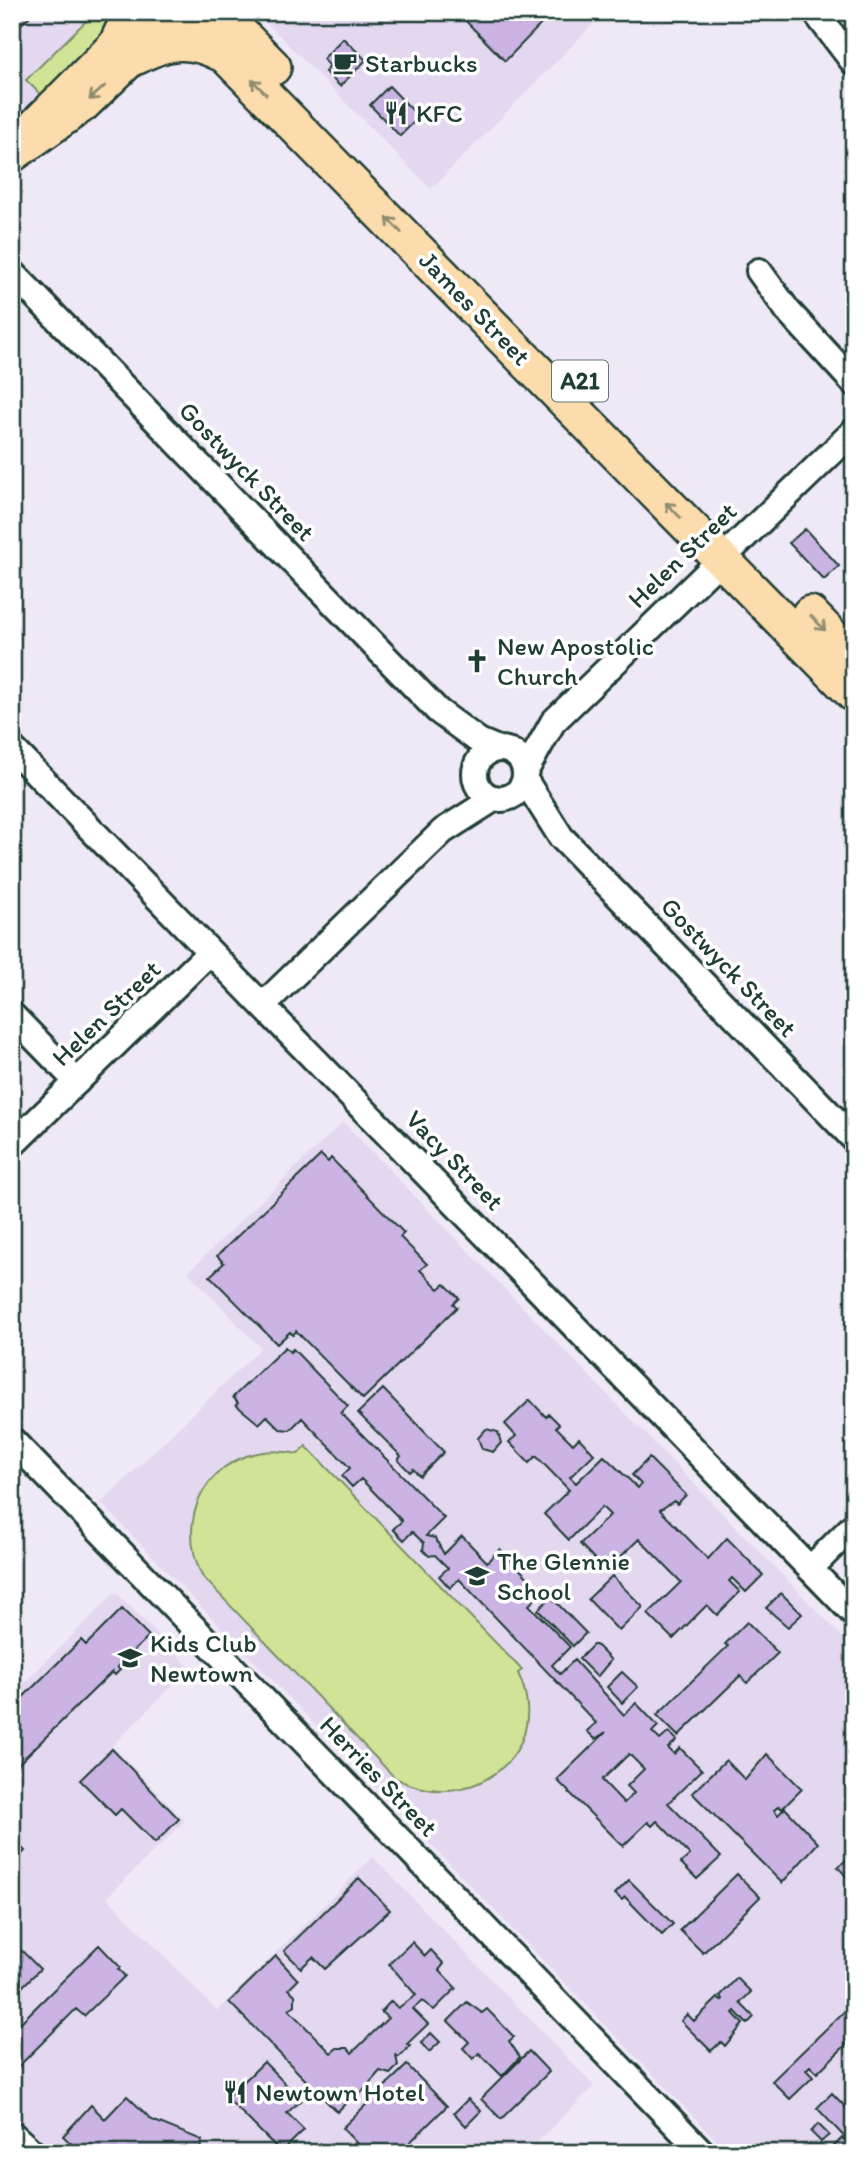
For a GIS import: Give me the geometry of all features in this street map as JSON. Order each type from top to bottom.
[{"type":"highway","name":"James Street","points":[[183,12],[239,51],[730,550],[854,694]]},
{"type":"highway","name":"James Street","points":[[219,12],[239,51]]},
{"type":"highway","points":[[129,36],[158,45],[181,41],[239,51],[235,12]]},
{"type":"highway","name":"James Street","points":[[730,550],[854,659]]},
{"type":"main road","points":[[12,155],[34,123],[129,36],[146,12]]},
{"type":"main road","points":[[129,36],[183,12]]},
{"type":"street","points":[[815,12],[854,63]]},
{"type":"street","points":[[759,271],[788,311],[854,383]]},
{"type":"street","name":"Gostwyck Street","points":[[12,272],[438,711],[479,741],[502,749]]},
{"type":"street","name":"Helen Street","points":[[502,749],[553,722],[854,432]]},
{"type":"street","name":"Gostwyck Street","points":[[438,711],[476,772]]},
{"type":"street","name":"Helen Street","points":[[525,776],[553,722]]},
{"type":"street","name":"Vacy Street","points":[[12,748],[854,1614]]},
{"type":"street","points":[[263,1005],[443,831],[467,797],[484,755],[502,749],[519,757],[525,776],[516,793],[500,798],[443,831]]},
{"type":"street","points":[[476,772],[482,790],[500,798]]},
{"type":"street","name":"Gostwyck Street","points":[[525,776],[561,836],[854,1139]]},
{"type":"street","name":"Gostwyck Street","points":[[500,798],[561,836]]},
{"type":"street","name":"Helen Street","points":[[12,1145],[211,952]]},
{"type":"street","points":[[12,1015],[77,1082]]},
{"type":"street","name":"Herries Street","points":[[12,1440],[703,2153]]},
{"type":"street","points":[[810,1569],[854,1525]]},
{"type":"street","points":[[12,2134],[33,2153]]},
{"type":"street","points":[[12,2144],[19,2153]]},
{"type":"shaded area","points":[[12,12],[116,12],[96,41],[28,108],[12,92]]},
{"type":"shaded area","points":[[256,12],[605,12],[431,189]]},
{"type":"shaded area","name":"The Glennie School","points":[[343,1122],[854,1649],[854,2153],[729,2153],[101,1503],[261,1348],[188,1272]]},
{"type":"shaded area","points":[[116,1592],[190,1668],[112,1746],[185,1821],[107,1897],[217,2011],[373,1857],[594,2086],[526,2153],[51,2153],[12,2113],[12,1807],[16,1803],[12,1799],[12,1695]]},
{"type":"green space","points":[[95,12],[116,12],[96,41],[41,95],[26,80]]},
{"type":"green space","points":[[306,1446],[522,1670],[518,1673],[527,1702],[525,1729],[516,1752],[499,1770],[477,1783],[451,1790],[423,1788],[395,1778],[202,1576],[194,1550],[192,1525],[198,1502],[209,1482],[226,1467],[246,1456],[271,1451],[298,1454]]},
{"type":"building","points":[[12,12],[26,12],[29,17],[18,27],[14,23],[12,25]]},
{"type":"building","points":[[457,12],[553,12],[505,61]]},
{"type":"building","name":"Starbucks","points":[[343,38],[366,60],[340,86],[325,72],[330,66],[323,59]]},
{"type":"building","name":"KFC","points":[[389,86],[419,117],[400,136],[370,105]]},
{"type":"building","points":[[805,529],[839,566],[824,580],[789,543]]},
{"type":"building","points":[[321,1155],[328,1162],[331,1158],[404,1233],[400,1237],[427,1264],[420,1270],[439,1289],[445,1284],[459,1298],[453,1304],[457,1307],[363,1399],[296,1331],[293,1335],[290,1332],[277,1344],[210,1276],[224,1263],[217,1256]]},
{"type":"building","points":[[285,1347],[290,1352],[293,1349],[348,1406],[341,1413],[444,1518],[426,1536],[435,1538],[444,1554],[462,1536],[487,1562],[500,1549],[542,1592],[529,1605],[570,1647],[552,1665],[560,1674],[574,1660],[624,1715],[636,1703],[658,1726],[652,1732],[660,1740],[669,1732],[677,1740],[668,1748],[674,1754],[680,1748],[702,1770],[668,1803],[721,1857],[697,1879],[681,1863],[690,1855],[657,1821],[652,1826],[648,1822],[623,1846],[557,1780],[606,1732],[595,1739],[587,1731],[596,1723],[459,1579],[450,1588],[439,1576],[448,1568],[435,1555],[429,1556],[423,1550],[424,1543],[412,1532],[404,1540],[393,1529],[402,1521],[361,1479],[352,1487],[342,1476],[350,1468],[302,1418],[290,1430],[280,1429],[267,1416],[259,1424],[236,1405],[238,1403],[233,1397]],"holes":[[[629,1754],[644,1769],[627,1786],[634,1793],[624,1803],[602,1780]]]},
{"type":"building","points":[[383,1389],[444,1452],[420,1476],[413,1469],[410,1472],[398,1460],[401,1456],[358,1413]]},
{"type":"building","points":[[530,1400],[546,1417],[549,1414],[559,1424],[556,1427],[573,1444],[579,1438],[594,1454],[570,1477],[576,1483],[604,1456],[638,1488],[641,1484],[632,1475],[649,1458],[686,1495],[677,1504],[674,1501],[660,1510],[708,1559],[727,1538],[763,1575],[746,1592],[732,1578],[729,1581],[740,1592],[717,1615],[707,1605],[673,1639],[648,1614],[681,1582],[639,1539],[606,1571],[580,1544],[610,1515],[602,1507],[569,1540],[544,1514],[569,1490],[536,1456],[529,1463],[509,1442],[516,1436],[505,1424]]},
{"type":"building","points":[[486,1429],[498,1432],[501,1443],[493,1452],[482,1449],[478,1438]]},
{"type":"building","points":[[612,1576],[643,1607],[619,1631],[588,1599]]},
{"type":"building","points":[[781,1593],[802,1614],[788,1627],[766,1608]]},
{"type":"building","points":[[551,1597],[586,1633],[573,1646],[538,1610]]},
{"type":"building","points":[[122,1609],[149,1636],[117,1667],[120,1670],[115,1675],[112,1672],[12,1770],[12,1708],[81,1640],[86,1645]]},
{"type":"building","points":[[747,1622],[778,1653],[747,1683],[740,1676],[678,1736],[657,1715],[728,1646],[725,1644]]},
{"type":"building","points":[[593,1645],[611,1660],[597,1677],[579,1659]]},
{"type":"building","points":[[622,1672],[638,1687],[622,1703],[607,1687]]},
{"type":"building","points":[[112,1749],[179,1819],[155,1843],[121,1809],[115,1815],[80,1780]]},
{"type":"building","points":[[767,1754],[802,1789],[782,1809],[779,1806],[774,1810],[778,1815],[785,1808],[818,1843],[782,1883],[692,1793],[726,1760],[745,1780]]},
{"type":"building","points":[[12,1838],[25,1851],[12,1864]]},
{"type":"building","points":[[854,1853],[854,1885],[838,1867]]},
{"type":"building","points":[[737,1874],[760,1897],[703,1953],[680,1930]]},
{"type":"building","points":[[359,1878],[390,1910],[325,1969],[313,1957],[301,1968],[284,1951]]},
{"type":"building","points":[[629,1880],[673,1924],[662,1935],[625,1897],[622,1900],[615,1894]]},
{"type":"building","points":[[12,1941],[40,1969],[12,1997]]},
{"type":"building","points":[[412,1942],[425,1956],[431,1950],[444,1964],[439,1970],[456,1988],[434,2010],[422,2001],[413,2009],[428,2024],[407,2044],[410,2046],[399,2057],[396,2055],[398,2066],[390,2074],[380,2071],[354,2101],[351,2098],[337,2112],[229,2002],[276,1956],[298,1980],[289,1989],[295,1995],[295,2005],[289,2010],[331,2053],[337,2048],[348,2048],[352,2053],[388,2018],[381,2012],[391,2001],[398,2008],[416,1995],[389,1964]]},
{"type":"building","points":[[99,1945],[125,1976],[84,2016],[76,2009],[15,2070],[12,2031]]},
{"type":"building","points":[[737,1978],[751,1992],[740,2003],[754,2017],[747,2024],[735,2011],[733,2013],[743,2024],[725,2046],[721,2042],[711,2051],[681,2021],[687,2014],[694,2021],[718,1998],[721,2001],[723,1999],[720,1996]]},
{"type":"building","points":[[467,2002],[482,2013],[487,2009],[514,2037],[509,2041],[520,2057],[502,2076],[479,2053],[473,2059],[463,2048],[469,2042],[448,2021]]},
{"type":"building","points":[[854,2002],[854,2024],[849,2029],[854,2037],[817,2073],[810,2066],[806,2070],[813,2077],[790,2099],[772,2081]]},
{"type":"building","points":[[431,2033],[440,2042],[429,2052],[421,2043]]},
{"type":"building","points":[[529,2051],[549,2072],[501,2119],[481,2099]]},
{"type":"building","points":[[264,2062],[301,2100],[287,2113],[304,2130],[281,2152],[227,2098]]},
{"type":"building","points":[[407,2065],[447,2106],[399,2153],[366,2153],[342,2128]]},
{"type":"building","points":[[832,2093],[854,2116],[854,2153],[841,2153],[834,2146],[842,2138],[853,2146],[817,2108]]},
{"type":"building","points":[[127,2096],[152,2120],[202,2140],[199,2153],[81,2153],[63,2136],[91,2105],[105,2119]]},
{"type":"building","points":[[468,2099],[481,2111],[466,2126],[454,2113]]},
{"type":"building","points":[[818,2124],[829,2135],[821,2142],[811,2132]]},
{"type":"place","name":"Starbucks","points":[[345,63]]},
{"type":"place","name":"KFC","points":[[396,113]]},
{"type":"place","name":"New Apostolic Church","points":[[477,661]]},
{"type":"place","name":"The Glennie School","points":[[477,1576]]},
{"type":"place","name":"Kids Club Newtown","points":[[130,1658]]},
{"type":"place","name":"Newtown Hotel","points":[[235,2092]]}]
